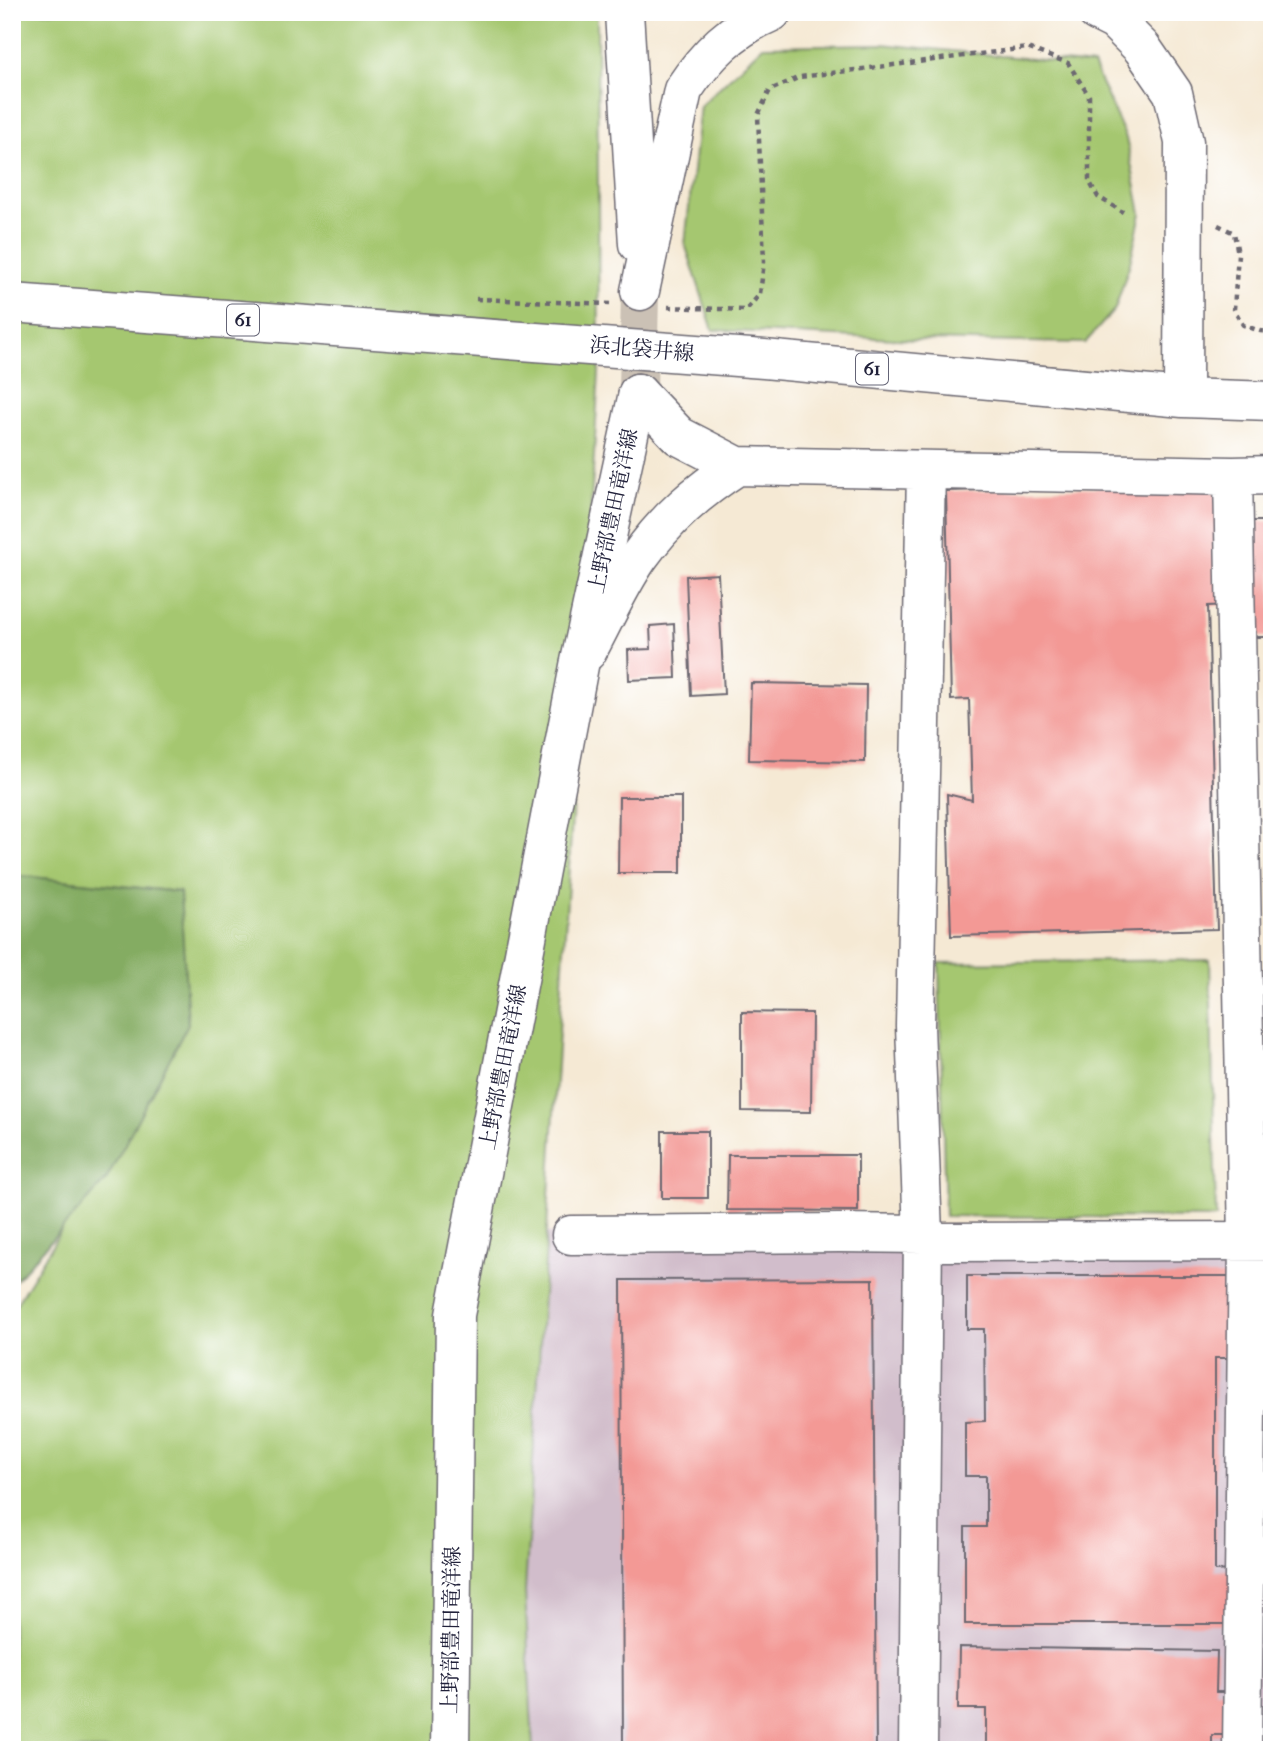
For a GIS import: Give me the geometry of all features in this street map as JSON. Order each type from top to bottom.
[{"type":"main road","points":[[624,12],[639,301]]},
{"type":"main road","points":[[639,301],[683,90],[702,62],[725,41],[751,21],[772,12]]},
{"type":"main road","points":[[1097,12],[1115,21],[1143,48],[1172,93],[1184,142],[1183,398]]},
{"type":"main road","name":"浜北袋井線","points":[[12,303],[764,359],[1183,398],[1272,401]]},
{"type":"main road","name":"上野部豊田竜洋線","points":[[450,1750],[456,1315],[579,666],[638,393],[679,436],[737,466]]},
{"type":"main road","points":[[579,666],[638,558],[674,515],[699,491],[737,466],[1272,475]]},
{"type":"main road","points":[[918,1750],[923,1234],[915,1026],[926,471]]},
{"type":"main road","points":[[1233,476],[1260,1241],[1242,1750]]},
{"type":"main road","points":[[571,1235],[923,1234],[939,1242],[1260,1241]]},
{"type":"path","points":[[476,299],[639,301],[746,310],[760,294],[764,262],[758,115],[770,90],[800,77],[1027,48],[1068,63],[1089,96],[1090,181],[1098,197],[1123,212]]},
{"type":"path","points":[[1216,224],[1234,233],[1238,254],[1234,309],[1243,326],[1272,332]]},
{"type":"shaded area","points":[[472,1225],[571,1235],[1272,1241],[1272,1750],[436,1750]]},
{"type":"green space","points":[[12,12],[597,12],[599,373],[525,1591],[533,1750],[12,1750],[12,1311],[188,1023],[179,892],[12,875]]},
{"type":"green space","points":[[882,44],[1093,65],[1126,138],[1141,213],[1130,263],[1115,309],[1085,343],[917,340],[713,330],[685,244],[700,106],[763,46]]},
{"type":"green space","points":[[12,875],[180,892],[188,1024],[106,1180],[12,1284]]},
{"type":"green space","points":[[1210,960],[1216,1218],[945,1216],[939,963]]},
{"type":"building","points":[[1226,484],[1230,605],[1208,606],[1217,929],[951,936],[947,794],[972,800],[969,699],[951,700],[946,491]]},
{"type":"building","points":[[1235,521],[1272,521],[1272,637],[1236,637]]},
{"type":"building","points":[[718,574],[724,694],[691,696],[686,576]]},
{"type":"building","points":[[674,624],[676,678],[629,680],[628,650],[651,649],[650,626]]},
{"type":"building","points":[[751,683],[866,685],[865,762],[749,760]]},
{"type":"building","points":[[619,797],[681,797],[681,873],[618,873]]},
{"type":"building","points":[[742,1012],[812,1013],[811,1112],[742,1111]]},
{"type":"building","points":[[662,1131],[708,1131],[708,1198],[662,1198]]},
{"type":"building","points":[[728,1155],[858,1155],[858,1211],[727,1210]]},
{"type":"building","points":[[967,1276],[1230,1276],[1230,1358],[1215,1358],[1215,1571],[1231,1570],[1231,1624],[965,1624],[965,1527],[986,1527],[986,1476],[965,1476],[965,1422],[985,1421],[984,1329],[967,1329]]},
{"type":"building","points":[[873,1279],[876,1750],[623,1750],[621,1280]]},
{"type":"building","points":[[959,1647],[1217,1651],[1216,1692],[1231,1692],[1230,1735],[1212,1735],[1212,1750],[986,1750],[986,1709],[958,1709]]},
{"type":"tunnel","points":[[638,393],[640,291]]}]
